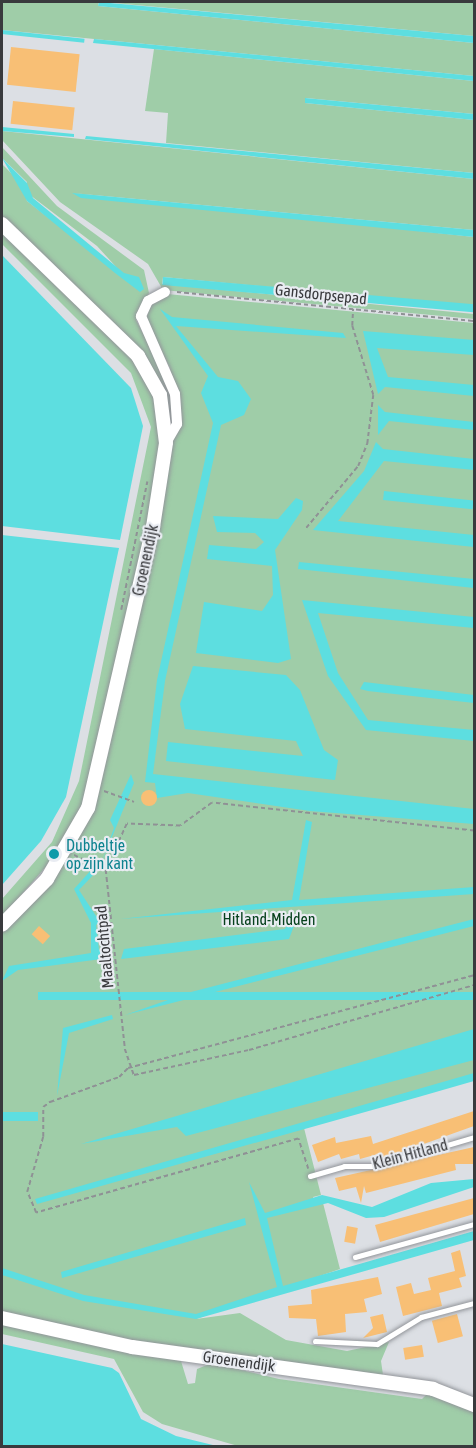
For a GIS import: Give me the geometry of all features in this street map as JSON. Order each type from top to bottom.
[{"type":"street","name":"Groenendijk","points":[[2,224],[138,356],[160,395],[166,443],[150,538],[88,808],[47,879],[2,925]]},
{"type":"street","points":[[165,292],[148,301],[141,316],[175,394],[175,435],[166,443]]},
{"type":"street","name":"Groenendijk","points":[[2,1318],[132,1347],[432,1389],[474,1405]]},
{"type":"lane","name":"Klein Hitland","points":[[310,1176],[344,1166],[375,1166],[474,1137]]},
{"type":"lane","points":[[355,1257],[474,1224]]},
{"type":"lane","points":[[315,1341],[377,1344],[421,1317],[474,1303]]},
{"type":"path","name":"Gansdorpsepad","points":[[165,292],[474,321]]},
{"type":"path","points":[[306,528],[358,466],[367,444],[373,395],[352,326],[353,308]]},
{"type":"path","points":[[120,612],[148,474]]},
{"type":"path","points":[[99,789],[134,802]]},
{"type":"path","points":[[83,860],[106,870],[127,824],[180,826],[212,803],[474,831]]},
{"type":"path","name":"Maaltochtpad","points":[[106,870],[128,1068]]},
{"type":"path","points":[[310,1176],[298,1139],[31,1211],[27,1192],[43,1137],[43,1107],[119,1077],[128,1068],[474,975]]},
{"type":"path","points":[[128,1068],[142,1077],[474,985]]},
{"type":"green space","points":[[2,2],[99,2],[98,6],[474,43],[474,76],[2,30]]},
{"type":"green space","points":[[103,2],[474,2],[474,36]]},
{"type":"green space","points":[[154,49],[474,81],[474,114],[306,98],[305,103],[474,120],[474,173],[166,143],[168,113],[145,111]]},
{"type":"green space","points":[[2,131],[474,179],[474,230],[72,193],[474,237],[474,306],[163,277],[162,284],[474,314],[474,319],[163,290],[148,264],[60,202],[2,140]]},
{"type":"green space","name":"Hitland-Midden","points":[[2,147],[57,206],[144,270],[149,293],[136,320],[172,389],[170,368],[146,320],[151,303],[167,294],[474,323],[474,1077],[304,1128],[321,1195],[313,1197],[316,1204],[323,1203],[340,1269],[196,1319],[240,1313],[286,1340],[347,1351],[389,1342],[381,1361],[383,1375],[144,1344],[2,1313],[2,930],[48,884],[86,823],[108,754],[172,432],[157,382],[2,218],[2,164],[22,184],[27,201],[129,281],[97,246],[26,192],[27,182],[2,158]]},
{"type":"green space","points":[[2,225],[129,351],[155,395],[162,436],[158,476],[91,785],[63,847],[2,917],[2,899],[52,842],[79,781],[151,427],[131,373],[2,244]]},
{"type":"green space","points":[[2,1322],[181,1361],[188,1384],[195,1383],[197,1369],[212,1363],[279,1379],[422,1399],[429,1392],[474,1409],[474,1446],[238,1446],[162,1424],[143,1412],[114,1359],[2,1334]]},
{"type":"water","points":[[99,2],[474,36],[474,43],[98,6]]},
{"type":"water","points":[[2,30],[85,39],[84,43],[2,34]]},
{"type":"water","points":[[94,39],[474,76],[474,81],[93,43]]},
{"type":"water","points":[[305,98],[474,114],[474,120],[305,103]]},
{"type":"water","points":[[2,127],[74,134],[74,137],[2,131]]},
{"type":"water","points":[[86,136],[474,173],[474,179],[85,139]]},
{"type":"water","points":[[2,158],[27,183],[33,198],[124,273],[139,277],[144,289],[140,292],[27,201]]},
{"type":"water","points":[[72,193],[474,230],[474,237],[81,198]]},
{"type":"water","points":[[2,255],[131,388],[143,426],[120,540],[2,526]]},
{"type":"water","points":[[163,277],[474,304],[473,312],[162,285]]},
{"type":"water","points":[[160,309],[172,317],[343,333],[346,338],[176,326],[218,377],[238,381],[251,399],[244,415],[221,425],[165,681],[153,774],[474,809],[474,824],[310,811],[188,793],[157,798],[155,783],[145,782],[157,680],[213,423],[201,393],[208,376]]},
{"type":"water","points":[[363,331],[474,340],[474,355],[377,348],[388,377],[474,385],[474,396],[385,387],[378,394]]},
{"type":"water","points":[[378,405],[385,412],[474,422],[474,430],[389,421],[378,435]]},
{"type":"water","points":[[376,442],[383,449],[474,459],[474,470],[384,461],[338,521],[474,535],[474,547],[313,530],[364,471]]},
{"type":"water","points":[[384,491],[474,500],[473,509],[383,500]]},
{"type":"water","points":[[296,498],[303,501],[302,510],[275,550],[291,659],[278,663],[196,653],[204,602],[262,611],[273,595],[272,566],[207,559],[209,545],[256,549],[264,542],[255,533],[217,532],[213,516],[278,519]]},
{"type":"water","points":[[2,535],[119,548],[66,797],[41,841],[2,885]]},
{"type":"water","points":[[299,562],[474,579],[474,588],[298,569]]},
{"type":"water","points":[[302,600],[474,617],[474,628],[318,613],[338,673],[368,720],[474,730],[474,741],[366,730],[328,676]]},
{"type":"water","points":[[193,666],[286,675],[300,690],[324,750],[338,760],[335,780],[166,761],[168,742],[303,756],[296,741],[185,729],[180,704]]},
{"type":"water","points":[[364,682],[474,695],[474,703],[368,691],[360,689]]},
{"type":"water","points":[[131,774],[134,783],[101,864],[114,828],[110,820]]},
{"type":"water","points":[[306,820],[312,822],[299,900],[474,887],[474,894],[120,919],[292,900]]},
{"type":"water","points":[[92,869],[96,872],[79,890],[96,916],[107,917],[96,925],[99,950],[108,951],[109,958],[18,970],[2,981],[9,966],[91,953],[91,923],[74,889]]},
{"type":"water","points":[[291,918],[297,918],[289,939],[121,959],[124,949],[285,929]]},
{"type":"water","points":[[474,919],[474,926],[125,1015],[191,992]]},
{"type":"water","points":[[38,992],[474,992],[474,1000],[38,1000]]},
{"type":"water","points":[[112,1015],[113,1019],[69,1033],[57,1096],[63,1028]]},
{"type":"water","points":[[474,1029],[474,1060],[186,1136],[177,1127],[81,1144]]},
{"type":"water","points":[[474,1073],[474,1081],[415,1098],[37,1204],[35,1199]]},
{"type":"water","points":[[2,1112],[38,1112],[38,1121],[2,1121]]},
{"type":"water","points":[[474,1179],[474,1187],[384,1217],[366,1218],[328,1203],[267,1218],[283,1286],[474,1231],[474,1240],[196,1319],[83,1301],[2,1275],[2,1268],[84,1295],[196,1314],[277,1287],[249,1182],[265,1213],[322,1195],[372,1207],[431,1183]]},
{"type":"water","points":[[245,1218],[246,1225],[62,1278],[61,1272]]},
{"type":"water","points":[[2,1344],[112,1368],[119,1373],[141,1419],[176,1436],[217,1446],[2,1446]]},
{"type":"building","points":[[11,47],[80,54],[76,92],[7,85]]},
{"type":"building","points":[[13,101],[75,107],[72,130],[11,124]]},
{"type":"building","points":[[149,790],[155,792],[157,798],[155,804],[149,806],[143,804],[141,798],[143,792]]},
{"type":"building","points":[[39,926],[50,936],[43,944],[32,934]]},
{"type":"building","points":[[474,1111],[474,1126],[379,1160],[378,1154],[360,1159],[359,1154],[341,1159],[339,1154],[318,1162],[312,1145],[335,1137],[336,1143],[371,1136],[373,1144]]},
{"type":"building","points":[[474,1147],[474,1164],[455,1164],[456,1170],[366,1193],[364,1186],[361,1203],[356,1187],[339,1191],[335,1178]]},
{"type":"building","points":[[474,1198],[474,1214],[380,1242],[375,1225]]},
{"type":"building","points":[[347,1226],[358,1228],[355,1244],[344,1242]]},
{"type":"building","points":[[460,1250],[466,1276],[459,1278],[462,1287],[439,1293],[442,1306],[403,1316],[396,1287],[411,1283],[414,1294],[431,1290],[428,1278],[455,1271],[451,1253]]},
{"type":"building","points":[[378,1277],[382,1294],[364,1299],[367,1312],[345,1314],[346,1332],[318,1336],[316,1319],[289,1318],[288,1306],[312,1304],[311,1290]]},
{"type":"building","points":[[383,1314],[387,1332],[363,1338],[373,1328],[370,1317]]},
{"type":"building","points":[[457,1314],[463,1336],[438,1343],[432,1321]]},
{"type":"building","points":[[422,1345],[424,1357],[405,1360],[403,1348]]},
{"type":"place","name":"Dubbeltje op zijn kant","points":[[54,854]]}]
